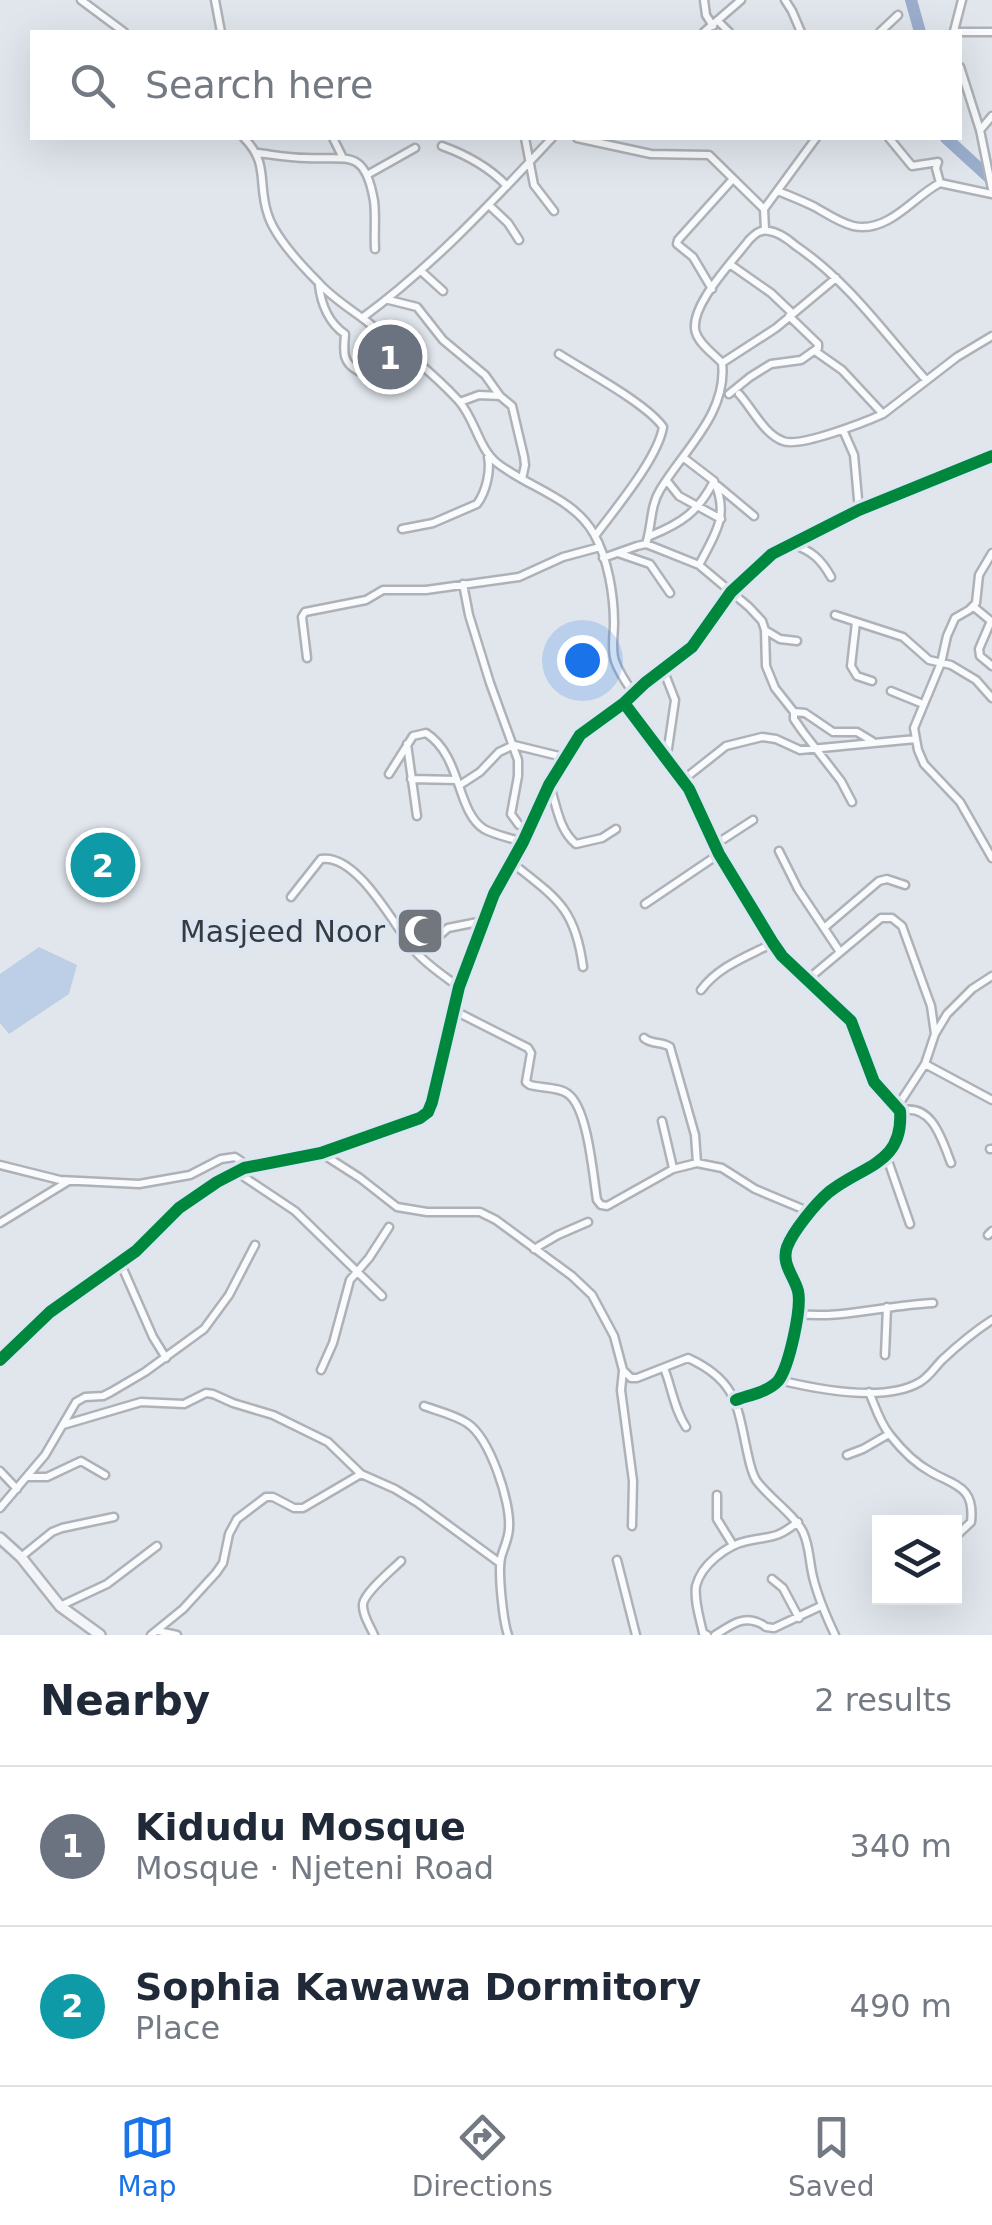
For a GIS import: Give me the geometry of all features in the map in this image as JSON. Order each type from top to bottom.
[{"type":"street","points":[[81,0],[121,30]]},
{"type":"street","points":[[215,0],[221,30]]},
{"type":"street","points":[[704,0],[706,15],[726,30]]},
{"type":"street","points":[[707,30],[741,0]]},
{"type":"street","points":[[785,0],[800,30]]},
{"type":"street","points":[[954,30],[962,0]]},
{"type":"street","points":[[882,30],[898,15]]},
{"type":"street","points":[[962,32],[992,32]]},
{"type":"street","points":[[778,192],[846,226],[866,228],[888,220],[940,183],[992,191],[980,130],[962,73]]},
{"type":"street","points":[[980,130],[992,116]]},
{"type":"street","points":[[246,140],[258,154],[265,206],[275,231],[319,284],[422,366],[460,402],[488,455],[488,478],[477,504],[434,523],[402,528]]},
{"type":"street","points":[[334,140],[343,157]]},
{"type":"street","points":[[525,140],[534,185],[554,211]]},
{"type":"street","points":[[362,318],[388,300],[490,206],[550,140]]},
{"type":"street","points":[[591,140],[651,154],[709,155],[764,208]]},
{"type":"street","points":[[630,148],[634,140]]},
{"type":"street","points":[[764,230],[764,208],[815,140]]},
{"type":"street","points":[[891,140],[912,166],[938,162],[940,183]]},
{"type":"street","points":[[442,146],[483,165],[507,186]]},
{"type":"street","points":[[367,175],[416,148]]},
{"type":"street","points":[[258,154],[312,159],[343,157],[357,162],[367,175],[374,204],[376,249]]},
{"type":"street","points":[[712,288],[693,257],[678,246],[678,240],[732,180]]},
{"type":"street","points":[[490,206],[520,240]]},
{"type":"street","points":[[648,540],[654,502],[720,394],[722,363],[696,334],[698,308],[749,240],[764,230]]},
{"type":"street","points":[[764,230],[789,240],[836,278],[926,380]]},
{"type":"street","points":[[731,265],[772,293],[818,344],[815,351]]},
{"type":"street","points":[[421,271],[444,291]]},
{"type":"street","points":[[722,363],[754,344],[836,278]]},
{"type":"street","points":[[319,284],[327,315],[345,334],[345,358],[358,371],[377,366]]},
{"type":"street","points":[[388,300],[421,311],[443,340],[485,374],[513,409],[524,457],[522,480]]},
{"type":"street","points":[[739,394],[770,432],[794,444],[883,414],[957,356],[992,336]]},
{"type":"street","points":[[729,394],[771,364],[801,360],[815,351]]},
{"type":"street","points":[[815,351],[842,370],[883,414]]},
{"type":"street","points":[[559,354],[635,402],[663,427],[643,468],[595,536]]},
{"type":"street","points":[[460,402],[479,395],[500,396]]},
{"type":"street","points":[[843,430],[854,455],[860,510]]},
{"type":"street","points":[[488,455],[580,514],[595,536],[604,558],[614,622],[612,652],[634,694]]},
{"type":"street","points":[[0,1360],[50,1312],[144,1244],[178,1208],[217,1182],[240,1170],[321,1152],[428,1112],[459,988],[494,894],[549,785],[580,735],[692,647],[731,592],[772,554],[860,510],[992,456]]},
{"type":"street","points":[[684,457],[754,516]]},
{"type":"street","points":[[667,480],[679,496],[722,519]]},
{"type":"street","points":[[604,558],[676,525],[699,506],[716,484]]},
{"type":"street","points":[[700,565],[722,519],[716,484]]},
{"type":"street","points":[[648,540],[700,565],[758,616],[765,630],[766,666],[775,688],[794,712],[797,724],[842,781],[852,802]]},
{"type":"street","points":[[792,544],[812,552],[832,578]]},
{"type":"street","points":[[307,658],[302,617],[305,612],[366,600],[382,590],[426,590],[519,577],[562,557],[600,547]]},
{"type":"street","points":[[617,553],[650,564],[670,593]]},
{"type":"street","points":[[992,553],[980,574],[974,606],[955,618],[946,636],[941,662],[914,728],[924,764],[960,802],[990,847],[992,858]]},
{"type":"street","points":[[463,584],[468,614],[519,768],[511,814],[518,825],[528,828]]},
{"type":"street","points":[[974,606],[992,622],[978,650],[992,666]]},
{"type":"street","points":[[834,614],[903,637],[929,660],[951,665],[976,680],[992,698]]},
{"type":"street","points":[[856,622],[851,666],[858,676],[872,681]]},
{"type":"street","points":[[765,630],[780,639],[797,642]]},
{"type":"street","points":[[664,668],[675,706],[666,757]]},
{"type":"street","points":[[891,691],[923,704]]},
{"type":"street","points":[[624,703],[683,780],[719,854],[782,956],[851,1021],[874,1082],[899,1109],[912,1109],[938,1128],[952,1163]]},
{"type":"street","points":[[794,712],[805,713],[833,732],[857,732],[872,741]]},
{"type":"street","points":[[389,774],[407,743],[419,733],[426,733],[449,758],[472,816],[480,826],[523,842]]},
{"type":"street","points":[[683,780],[733,742],[768,737],[800,750],[916,739]]},
{"type":"street","points":[[407,743],[418,816]]},
{"type":"street","points":[[412,780],[459,783],[514,745],[567,758]]},
{"type":"street","points":[[549,785],[566,836],[576,844],[602,838],[616,829]]},
{"type":"street","points":[[716,844],[753,820]]},
{"type":"street","points":[[779,851],[798,889],[840,952]]},
{"type":"street","points":[[645,904],[719,854]]},
{"type":"street","points":[[292,897],[321,859],[339,860],[384,904],[413,949],[459,988]]},
{"type":"street","points":[[512,862],[553,896],[570,917],[579,937],[583,967]]},
{"type":"street","points":[[824,928],[880,881],[905,886]]},
{"type":"street","points":[[807,980],[881,918],[892,918],[902,926],[920,970],[935,1034]]},
{"type":"street","points":[[432,942],[448,928],[484,921]]},
{"type":"street","points":[[701,990],[724,967],[773,943]]},
{"type":"street","points":[[736,1400],[779,1380],[786,1367],[800,1296],[788,1270],[787,1246],[829,1192],[870,1168],[900,1139],[899,1109],[926,1064],[946,1014],[992,976]]},
{"type":"street","points":[[453,1010],[528,1048],[525,1078],[530,1085],[566,1092],[572,1097],[584,1125],[601,1205],[607,1206],[673,1169],[697,1163],[722,1168],[755,1189],[810,1212]]},
{"type":"street","points":[[644,1038],[670,1047],[694,1135],[697,1163]]},
{"type":"street","points":[[926,1064],[992,1100]]},
{"type":"street","points":[[662,1121],[673,1169]]},
{"type":"street","points":[[321,1152],[397,1207],[427,1212],[480,1212],[496,1220],[592,1295],[614,1336],[623,1370],[621,1390],[633,1481],[632,1526]]},
{"type":"street","points":[[886,1155],[910,1224]]},
{"type":"street","points":[[0,1164],[68,1181],[138,1184],[190,1174],[222,1158],[235,1157],[241,1161],[240,1170]]},
{"type":"street","points":[[240,1170],[295,1211],[382,1296]]},
{"type":"street","points":[[0,1223],[68,1181]]},
{"type":"street","points":[[534,1250],[588,1222]]},
{"type":"street","points":[[321,1370],[333,1343],[346,1291],[389,1227]]},
{"type":"street","points":[[0,1508],[45,1454],[76,1402],[111,1392],[204,1329],[229,1295],[255,1245]]},
{"type":"street","points":[[120,1262],[166,1358]]},
{"type":"street","points":[[797,1314],[843,1314],[932,1303]]},
{"type":"street","points":[[885,1355],[886,1307]]},
{"type":"street","points":[[779,1380],[800,1386],[869,1392],[920,1383],[980,1326],[992,1320]]},
{"type":"street","points":[[623,1370],[637,1378],[688,1358],[726,1384],[736,1400],[749,1464],[757,1482],[798,1522],[810,1548],[811,1572],[835,1635]]},
{"type":"street","points":[[664,1368],[677,1413],[686,1427]]},
{"type":"street","points":[[869,1392],[889,1434],[920,1465],[962,1487],[972,1510],[971,1522],[962,1530]]},
{"type":"street","points":[[64,1425],[141,1402],[184,1404],[206,1393],[213,1394],[272,1415],[328,1442],[361,1474],[418,1503],[500,1563]]},
{"type":"street","points":[[424,1406],[464,1421],[488,1447],[510,1528],[500,1563],[508,1635]]},
{"type":"street","points":[[847,1455],[889,1434]]},
{"type":"street","points":[[28,1477],[47,1476],[81,1461],[105,1474]]},
{"type":"street","points":[[0,1471],[17,1489]]},
{"type":"street","points":[[154,1633],[183,1610],[216,1573],[224,1563],[232,1526],[266,1497],[303,1508],[361,1474]]},
{"type":"street","points":[[717,1495],[717,1519],[734,1545]]},
{"type":"street","points":[[20,1556],[52,1532],[114,1517]]},
{"type":"street","points":[[707,1635],[703,1633],[696,1587],[706,1568],[734,1545],[780,1535],[798,1522]]},
{"type":"street","points":[[0,1538],[20,1556],[60,1606],[100,1635]]},
{"type":"street","points":[[60,1606],[108,1584],[158,1546]]},
{"type":"street","points":[[617,1560],[636,1635]]},
{"type":"street","points":[[374,1635],[363,1603],[401,1561]]},
{"type":"street","points":[[772,1579],[783,1588],[799,1618]]},
{"type":"street","points":[[715,1635],[739,1621],[752,1620],[774,1628],[821,1606]]},
{"type":"street","points":[[154,1633],[177,1635]]},
{"type":"shaded area","points":[[39,947],[77,965],[69,994],[9,1034],[0,1023],[0,974]]},
{"type":"waterway","points":[[911,0],[919,30]]},
{"type":"waterway","points":[[948,140],[992,180]]},
{"type":"cycle path","points":[[0,1360],[50,1312],[136,1251],[179,1208],[217,1182],[244,1168],[321,1153],[428,1112],[459,987],[494,894],[549,785],[580,735],[692,647],[731,592],[772,554],[859,510],[992,456]]},
{"type":"cycle path","points":[[624,703],[689,789],[719,854],[773,943],[851,1021],[874,1082],[900,1111],[899,1129],[888,1153],[829,1192],[790,1240],[786,1259],[799,1299],[786,1363],[774,1385],[736,1400]]},
{"type":"place","name":"Kidudu Mosque","points":[[390,357]]},
{"type":"place","name":"Sophia Kawawa Dormitory","points":[[103,865]]},
{"type":"place","name":"Masjeed Noor","points":[[420,931]]}]
